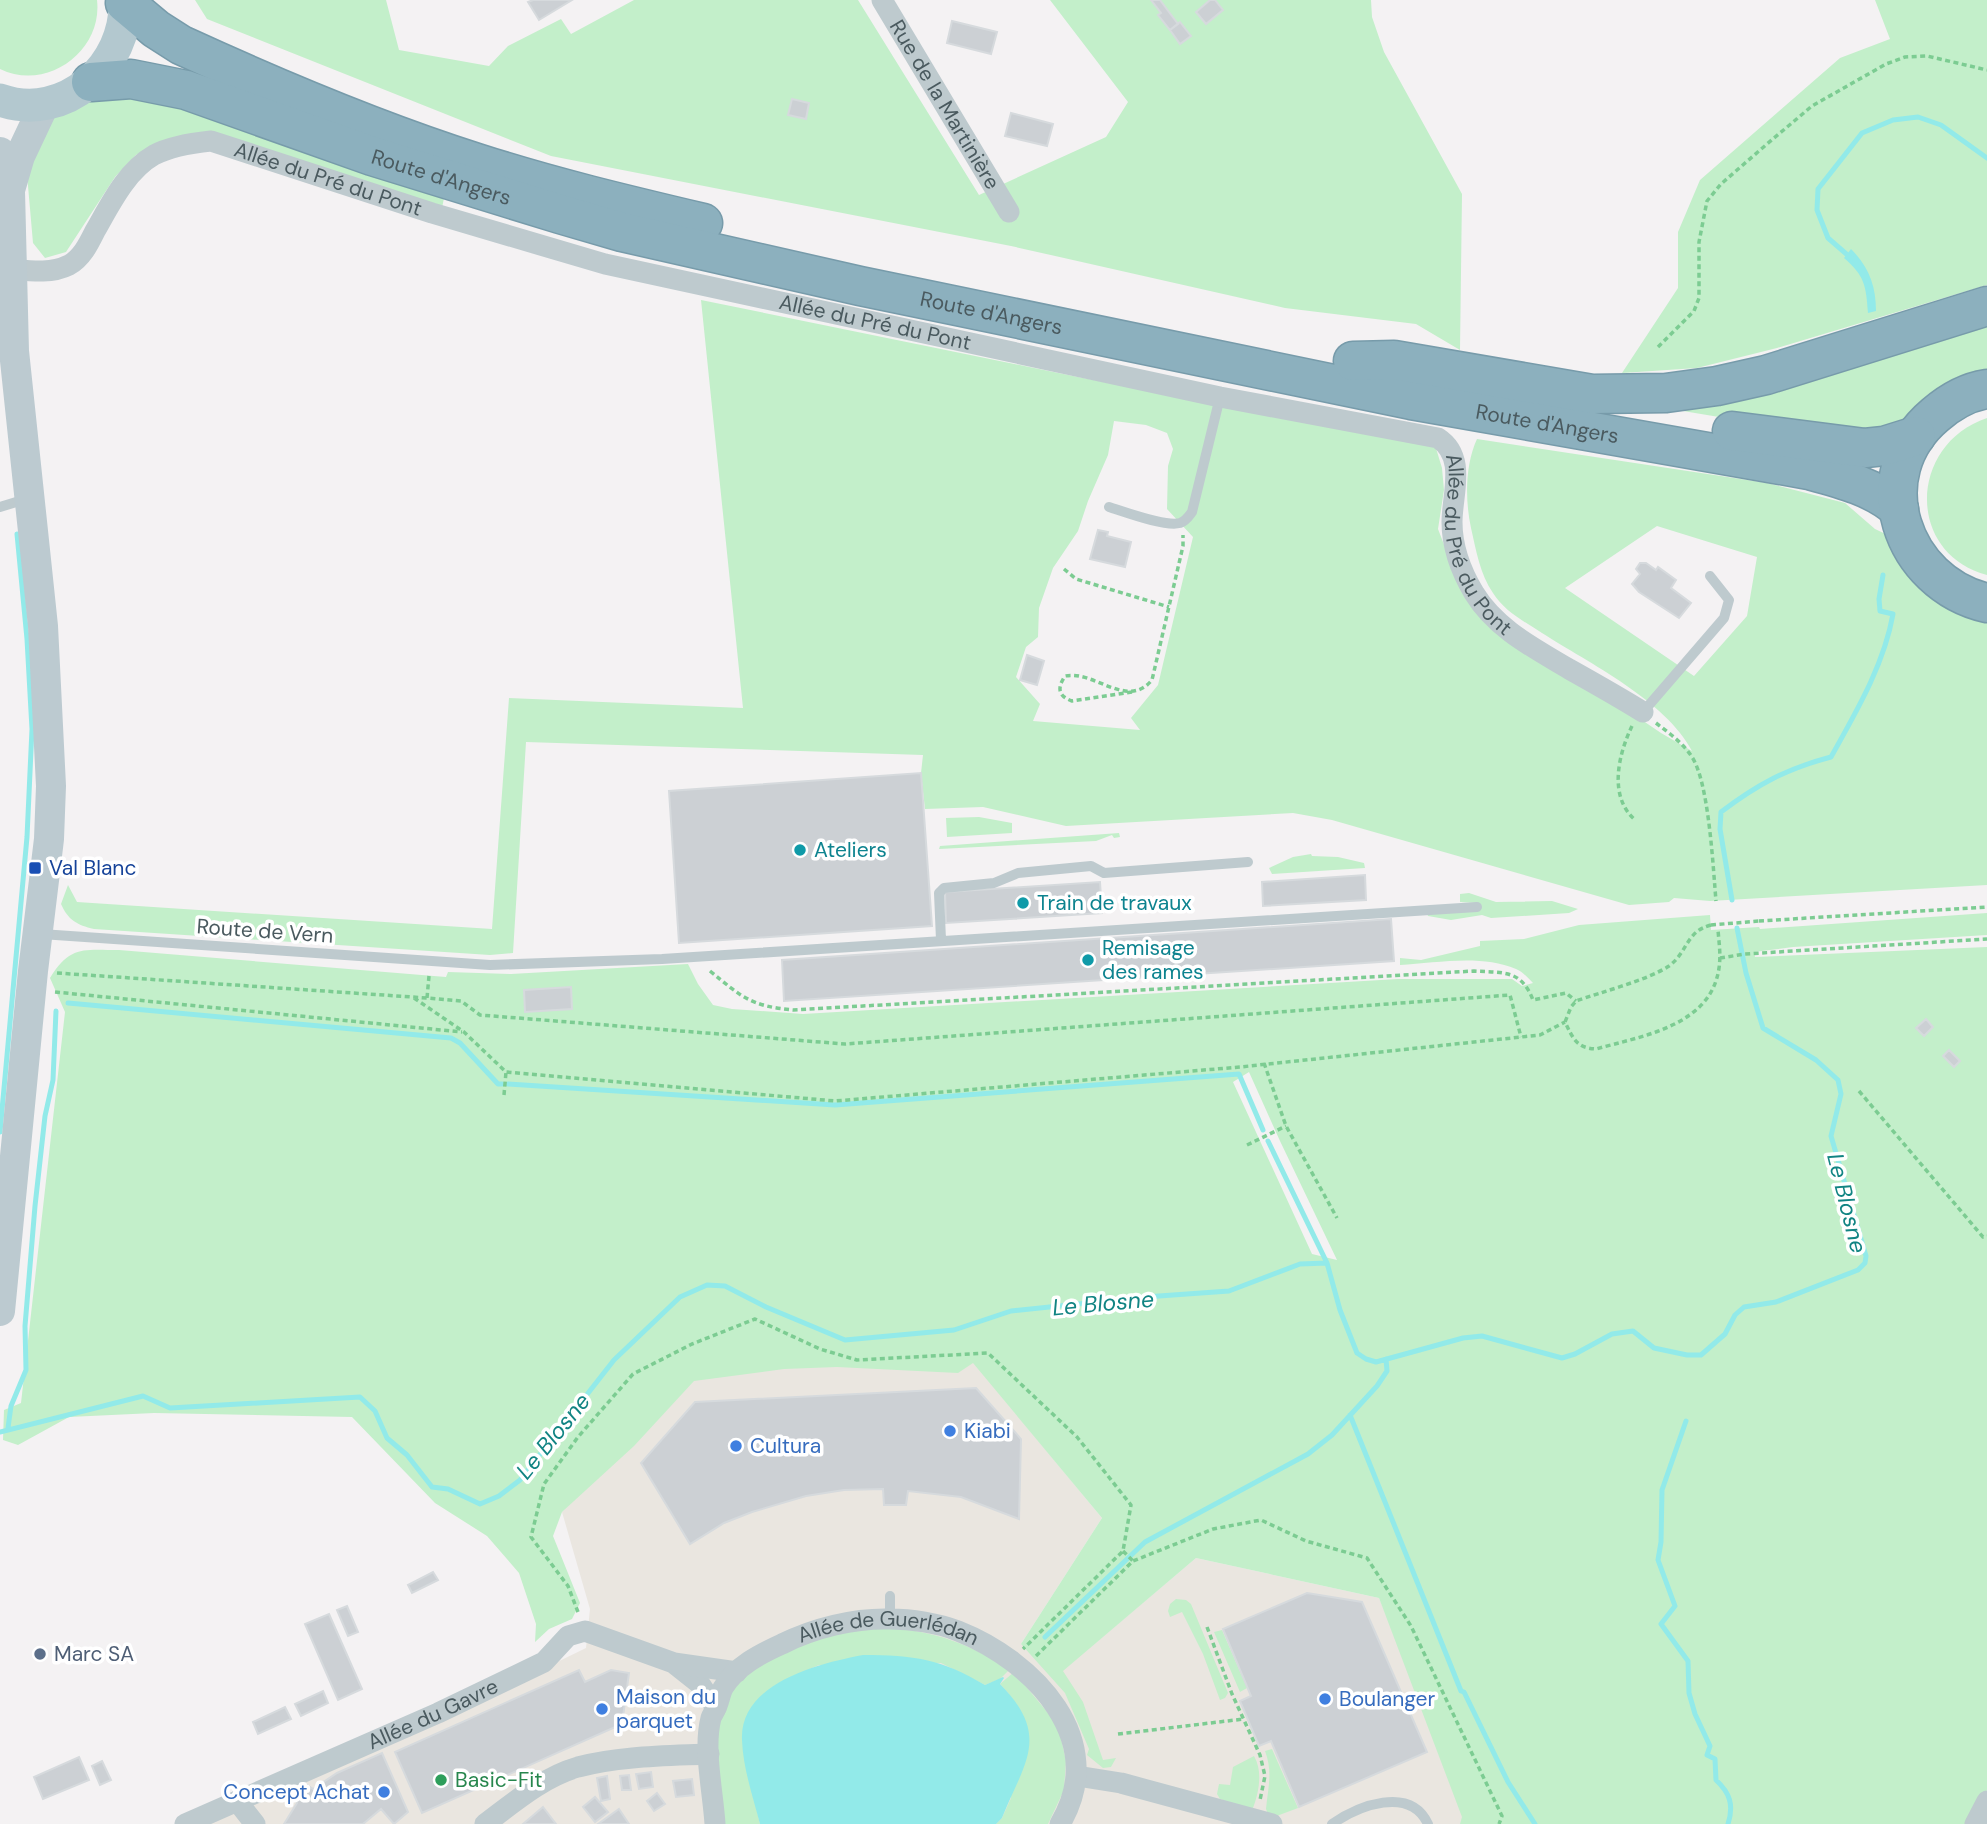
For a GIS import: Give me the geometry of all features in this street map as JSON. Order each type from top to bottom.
[{"type":"highway","name":"Route d'Angers","points":[[125,1],[156,29],[181,45],[378,127],[477,163],[627,205],[859,260],[1353,361],[1422,379],[1728,431],[1866,448],[1884,446],[1916,436]]},
{"type":"highway","name":"Route d'Angers","points":[[91,82],[131,79],[186,90],[372,156],[622,232],[900,295],[1411,400],[1809,470],[1865,488],[1891,501],[1899,509]]},
{"type":"highway","points":[[1353,361],[1394,360],[1592,394],[1666,393],[1717,386],[1766,375],[1987,306]]},
{"type":"highway","points":[[1987,389],[1961,397],[1944,407],[1916,436],[1899,478],[1899,509],[1903,531],[1926,570],[1963,596],[1987,603]]},
{"type":"main road","points":[[0,100],[26,105],[46,103],[69,95],[91,82],[113,54],[122,29],[125,1]]},
{"type":"street","name":"Rue de la Martinière","points":[[882,0],[1009,212]]},
{"type":"street","points":[[0,1311],[49,839],[51,773],[43,626],[14,351],[5,228],[10,191],[20,156],[46,103]]},
{"type":"street","name":"Allée du Pré du Pont","points":[[8,287],[37,272],[72,264],[84,251],[117,192],[153,156],[181,145],[211,141],[432,214],[605,264],[1220,397],[1438,438],[1445,442],[1455,463],[1457,476],[1452,522],[1457,554],[1464,575],[1486,610],[1499,624],[1533,648],[1643,712]]},
{"type":"street","points":[[0,152],[10,191]]},
{"type":"street","name":"Allée de Guerlédan","points":[[715,1824],[709,1754],[711,1717],[723,1689],[737,1672],[765,1652],[794,1637],[862,1620],[890,1619],[955,1630],[985,1643],[1017,1665],[1049,1696],[1059,1711],[1073,1746],[1077,1776],[1073,1797],[1060,1824]]},
{"type":"street","points":[[585,1631],[674,1663],[737,1672]]},
{"type":"street","name":"Allée du Gavre","points":[[185,1824],[438,1713],[544,1662],[568,1636],[585,1631]]},
{"type":"street","points":[[674,1663],[700,1684],[716,1708]]},
{"type":"street","points":[[485,1824],[535,1787],[576,1768],[614,1760],[709,1754]]},
{"type":"street","points":[[1077,1776],[1121,1783],[1264,1822]]},
{"type":"street","points":[[237,1801],[255,1824]]},
{"type":"street","points":[[1975,1824],[1987,1801]]},
{"type":"lane","points":[[1109,507],[1168,523],[1180,523],[1187,519],[1192,512],[1220,397]]},
{"type":"lane","points":[[0,507],[29,499]]},
{"type":"lane","points":[[1643,712],[1724,618],[1729,600],[1710,576]]},
{"type":"lane","points":[[941,940],[939,893],[944,888],[994,883],[1018,873],[1091,866],[1104,873],[1248,862]]},
{"type":"lane","name":"Route de Vern","points":[[38,934],[490,965],[693,956],[1477,907]]},
{"type":"lane","points":[[890,1596],[890,1619]]},
{"type":"lane","points":[[1332,1824],[1380,1802],[1397,1801],[1412,1806],[1426,1818],[1428,1824]]},
{"type":"path","points":[[1658,347],[1694,311],[1699,298],[1699,242],[1707,201],[1721,184],[1812,106],[1885,64],[1905,57],[1927,56],[1987,70]]},
{"type":"path","points":[[1132,692],[1121,691],[1083,675],[1065,676],[1059,684],[1064,698],[1072,701],[1132,692],[1146,687],[1152,680],[1184,546],[1180,523]]},
{"type":"path","points":[[1064,569],[1076,579],[1169,607]]},
{"type":"path","points":[[1634,819],[1621,798],[1618,777],[1630,729],[1643,712],[1685,747],[1698,770],[1712,855],[1716,901]]},
{"type":"path","points":[[414,998],[464,1032],[506,1072],[835,1101],[1264,1063],[1540,1035],[1565,1022],[1576,1001],[1660,971],[1679,956],[1700,928],[1759,921],[1987,907]]},
{"type":"path","points":[[1565,1022],[1574,1040],[1586,1048],[1596,1049],[1672,1026],[1687,1017],[1701,1005],[1716,981],[1720,958],[1718,930]]},
{"type":"path","points":[[1720,958],[1745,954],[1987,939]]},
{"type":"path","points":[[693,956],[746,1000],[772,1008],[793,1010],[1474,971],[1512,974],[1527,985],[1533,1000],[1566,993],[1576,1001]]},
{"type":"path","points":[[427,998],[430,962]]},
{"type":"path","points":[[33,981],[427,998],[461,1001],[480,1015],[845,1044],[1510,995],[1521,1037]]},
{"type":"path","points":[[33,981],[464,1032]]},
{"type":"path","points":[[1264,1063],[1286,1126],[1337,1218]]},
{"type":"path","points":[[504,1095],[506,1072]]},
{"type":"path","points":[[1859,1091],[1983,1237],[1987,1236]]},
{"type":"path","points":[[1247,1145],[1286,1126]]},
{"type":"path","points":[[585,1631],[568,1587],[531,1537],[544,1484],[578,1437],[633,1374],[692,1344],[755,1319],[820,1349],[857,1360],[988,1353],[1076,1437],[1131,1505],[1123,1551],[1017,1665]]},
{"type":"path","points":[[1017,1665],[1133,1561],[1213,1529],[1261,1520],[1306,1541],[1367,1558],[1410,1626],[1502,1815],[1499,1824]]},
{"type":"path","points":[[1123,1551],[1133,1561]]},
{"type":"path","points":[[1207,1626],[1260,1755],[1265,1776],[1264,1822]]},
{"type":"path","points":[[1118,1734],[1244,1719]]},
{"type":"shaded area","points":[[973,1362],[1102,1518],[1021,1644],[1062,1671],[1196,1558],[1379,1598],[1473,1824],[199,1824],[498,1691],[586,1648],[590,1609],[562,1512],[698,1370]]},
{"type":"green space","points":[[0,0],[97,0],[96,19],[91,36],[68,62],[53,71],[18,75],[0,69]]},
{"type":"green space","points":[[195,0],[386,0],[399,50],[489,66],[508,46],[561,19],[571,34],[634,0],[858,0],[979,195],[1106,137],[1128,102],[1050,0],[1371,0],[1372,17],[1384,52],[1462,194],[1460,350],[1416,324],[1285,308],[1011,246],[551,156],[207,19]]},
{"type":"green space","points":[[1875,0],[1987,0],[1987,285],[1777,348],[1697,368],[1622,373],[1678,288],[1678,232],[1700,180],[1840,58],[1890,39]]},
{"type":"green space","points":[[137,90],[444,198],[442,208],[166,140],[136,155],[115,177],[66,252],[45,258],[33,243],[26,163],[55,116],[77,103]]},
{"type":"green space","points":[[701,300],[1078,377],[1435,445],[1442,468],[1444,490],[1438,529],[1453,568],[1477,608],[1661,733],[1692,751],[1680,733],[1646,700],[1625,684],[1515,616],[1493,593],[1479,562],[1468,506],[1468,471],[1477,439],[1767,483],[1845,503],[1875,529],[1894,538],[1987,614],[1987,885],[1710,901],[1674,898],[1669,902],[1629,905],[1332,820],[1293,813],[1066,826],[983,807],[925,809],[921,773],[923,755],[526,742],[513,953],[490,955],[94,929],[74,921],[61,904],[68,885],[77,902],[492,929],[509,698],[743,708]],"holes":[[[1114,421],[1146,425],[1167,433],[1173,449],[1168,466],[1167,509],[1193,537],[1158,685],[1131,718],[1140,730],[1033,721],[1040,704],[1016,677],[1026,647],[1038,637],[1039,608],[1053,568],[1078,531],[1108,455]],[[1657,526],[1757,557],[1747,616],[1694,676],[1565,588]]]},
{"type":"green space","points":[[1987,315],[1987,376],[1907,423],[1885,431],[1731,419],[1665,408]]},
{"type":"green space","points":[[1987,418],[1987,575],[1960,563],[1941,545],[1930,523],[1927,498],[1931,473],[1943,450],[1961,431]]},
{"type":"green space","points":[[979,817],[1012,823],[1012,833],[947,837],[946,818]]},
{"type":"green space","points":[[1119,833],[1120,837],[1114,838],[1112,835],[1096,841],[939,849],[940,846]]},
{"type":"green space","points":[[1311,854],[1364,863],[1365,868],[1272,874],[1269,868],[1293,857]]},
{"type":"green space","points":[[1469,893],[1496,902],[1552,901],[1578,909],[1569,913],[1491,918],[1482,915],[1451,920],[1428,916],[1427,913],[1477,903],[1460,902],[1460,894]]},
{"type":"green space","points":[[1987,913],[1987,935],[1793,947],[1754,952],[1755,957],[1987,947],[1987,1790],[1970,1824],[1460,1824],[1462,1817],[1379,1598],[1196,1558],[1063,1671],[1083,1702],[1103,1760],[1116,1758],[1111,1767],[1103,1768],[1087,1755],[1089,1749],[1065,1693],[1021,1644],[1102,1518],[973,1363],[958,1373],[837,1367],[784,1369],[694,1381],[634,1446],[562,1512],[553,1536],[580,1603],[572,1619],[549,1629],[535,1642],[536,1624],[519,1573],[487,1536],[435,1503],[352,1417],[154,1413],[69,1417],[18,1445],[3,1440],[4,1410],[21,1403],[65,1012],[50,978],[64,960],[79,952],[119,950],[446,977],[448,972],[511,974],[688,964],[713,1005],[803,1014],[1398,979],[1512,979],[1522,986],[1533,983],[1520,971],[1502,964],[1458,961],[1400,965],[1400,958],[1421,960],[1480,946],[1480,941],[1524,939],[1579,925],[1710,915],[1711,930]],"holes":[[[1249,1072],[1337,1260],[1312,1254],[1233,1082]]]},
{"type":"green space","points":[[1176,1599],[1186,1600],[1191,1604],[1228,1693],[1225,1698],[1220,1700],[1203,1654],[1182,1612],[1170,1617],[1170,1604]]},
{"type":"green space","points":[[887,1627],[951,1640],[1010,1669],[1000,1679],[985,1685],[941,1663],[819,1665],[787,1679],[744,1755],[760,1824],[724,1824],[715,1725],[729,1690],[767,1659],[826,1634]]},
{"type":"green space","points":[[1222,1630],[1247,1688],[1240,1692],[1214,1632]]},
{"type":"green space","points":[[1014,1672],[1058,1725],[1066,1761],[1064,1790],[1048,1824],[996,1824],[1002,1818],[1011,1798],[1009,1694],[1000,1684]]},
{"type":"green space","points":[[1272,1749],[1298,1808],[1274,1817],[1268,1814],[1266,1809],[1269,1773],[1265,1751]]},
{"type":"green space","points":[[1254,1756],[1259,1782],[1253,1808],[1220,1799],[1217,1794],[1219,1784],[1230,1785],[1233,1767]]},
{"type":"water","points":[[1851,249],[1870,277],[1875,293],[1876,311],[1868,313],[1863,282],[1844,258]]},
{"type":"water","points":[[863,1655],[927,1660],[955,1669],[985,1685],[1004,1678],[1000,1684],[1016,1702],[1025,1719],[1029,1749],[1019,1780],[1002,1818],[996,1824],[760,1824],[746,1772],[742,1740],[745,1720],[754,1704],[768,1690],[805,1670]]},
{"type":"building","points":[[572,0],[539,20],[528,2]]},
{"type":"building","points":[[1151,0],[1160,0],[1178,24],[1170,30],[1158,15],[1161,13]]},
{"type":"building","points":[[1210,0],[1215,0],[1223,10],[1206,24],[1196,12]]},
{"type":"building","points":[[952,21],[997,32],[991,54],[947,43]]},
{"type":"building","points":[[1180,22],[1191,36],[1180,44],[1170,30]]},
{"type":"building","points":[[792,99],[809,103],[806,119],[788,115]]},
{"type":"building","points":[[1011,113],[1053,124],[1047,146],[1005,136]]},
{"type":"building","points":[[1098,530],[1108,532],[1107,536],[1131,542],[1125,567],[1090,559]]},
{"type":"building","points":[[1640,563],[1646,563],[1656,570],[1658,567],[1676,580],[1671,588],[1691,603],[1679,618],[1639,592],[1632,584],[1640,574],[1636,569]]},
{"type":"building","points":[[1027,655],[1044,661],[1037,685],[1020,680]]},
{"type":"building","name":"Ateliers","points":[[921,773],[932,926],[679,943],[669,791]]},
{"type":"building","points":[[1365,875],[1366,900],[1263,906],[1262,882]]},
{"type":"building","name":"Train de travaux","points":[[1100,882],[1102,913],[946,923],[945,892]]},
{"type":"building","name":"Remisage des rames","points":[[1391,919],[1394,961],[784,1001],[782,960]]},
{"type":"building","points":[[571,987],[572,1009],[525,1012],[524,990]]},
{"type":"building","points":[[1926,1019],[1933,1027],[1924,1036],[1916,1028]]},
{"type":"building","points":[[1949,1050],[1960,1061],[1954,1067],[1943,1056]]},
{"type":"building","points":[[976,1388],[1021,1439],[1019,1519],[961,1497],[908,1491],[906,1505],[884,1505],[883,1489],[844,1490],[806,1496],[752,1512],[724,1523],[690,1544],[641,1463],[695,1402]]},
{"type":"building","points":[[433,1572],[438,1580],[412,1593],[408,1585]]},
{"type":"building","name":"Boulanger","points":[[1307,1593],[1362,1602],[1427,1752],[1299,1807],[1271,1741],[1259,1746],[1240,1701],[1251,1696],[1223,1629]]},
{"type":"building","points":[[347,1606],[358,1632],[348,1636],[337,1610]]},
{"type":"building","points":[[329,1614],[362,1689],[338,1700],[305,1624]]},
{"type":"building","points":[[579,1670],[585,1682],[611,1670],[629,1673],[622,1724],[422,1813],[395,1752]]},
{"type":"building","points":[[323,1691],[328,1703],[301,1716],[295,1704]]},
{"type":"building","points":[[285,1707],[291,1719],[258,1734],[253,1722]]},
{"type":"building","points":[[382,1753],[408,1812],[394,1824],[381,1809],[363,1824],[284,1824],[297,1803],[291,1793],[307,1785],[313,1789],[337,1773]]},
{"type":"building","points":[[79,1757],[89,1780],[43,1799],[34,1777]]},
{"type":"building","points":[[102,1761],[111,1780],[100,1785],[92,1766]]},
{"type":"building","points":[[651,1772],[653,1787],[639,1789],[636,1774]]},
{"type":"building","points":[[629,1775],[631,1790],[622,1790],[620,1776]]},
{"type":"building","points":[[607,1776],[610,1799],[601,1801],[597,1778]]},
{"type":"building","points":[[692,1779],[694,1795],[676,1797],[673,1781]]},
{"type":"building","points":[[657,1793],[665,1804],[654,1811],[647,1801]]},
{"type":"building","points":[[595,1797],[608,1812],[595,1822],[583,1807]]},
{"type":"building","points":[[543,1807],[556,1824],[523,1824]]},
{"type":"building","points":[[619,1809],[629,1824],[598,1824]]},
{"type":"waterway","name":"Le Blosne","points":[[1851,258],[1828,238],[1817,210],[1818,189],[1862,133],[1893,120],[1918,117],[1941,125],[1987,158]]},
{"type":"waterway","points":[[0,1132],[27,837],[32,729],[17,534]]},
{"type":"waterway","name":"Le Blosne","points":[[1732,900],[1720,829],[1721,812],[1773,778],[1831,757],[1868,688],[1889,633],[1893,614],[1880,611],[1883,575]]},
{"type":"waterway","name":"Le Blosne","points":[[0,1432],[143,1396],[170,1408],[360,1397],[375,1411],[387,1438],[407,1455],[432,1487],[448,1489],[480,1504],[499,1496],[520,1480],[614,1360],[680,1297],[707,1285],[725,1286],[766,1307],[845,1340],[954,1330],[1011,1311],[1229,1291],[1300,1264],[1327,1263],[1340,1310],[1357,1353],[1376,1362],[1463,1338],[1482,1336],[1562,1358],[1612,1334],[1633,1331],[1654,1348],[1701,1355],[1725,1334],[1735,1315],[1744,1307],[1776,1302],[1858,1270],[1865,1263],[1866,1256],[1831,1136],[1841,1094],[1838,1080],[1816,1060],[1763,1028],[1746,973],[1737,928]]},
{"type":"waterway","points":[[68,1003],[451,1038],[460,1043],[498,1084],[502,1084]]},
{"type":"waterway","points":[[8,1428],[11,1406],[26,1370],[25,1326],[35,1206],[45,1116],[53,1080],[56,1011]]},
{"type":"waterway","points":[[508,1084],[835,1105],[1239,1074],[1263,1130]]},
{"type":"waterway","points":[[1268,1141],[1327,1263]]},
{"type":"waterway","points":[[1045,1637],[1145,1542],[1308,1454],[1332,1435],[1377,1386],[1387,1371],[1386,1359]]},
{"type":"waterway","points":[[1350,1415],[1461,1691],[1464,1692],[1508,1782],[1535,1824]]},
{"type":"waterway","points":[[1686,1421],[1662,1490],[1658,1560],[1675,1606],[1661,1624],[1688,1661],[1689,1693],[1695,1714],[1710,1746],[1707,1755],[1715,1759],[1716,1780],[1730,1800],[1728,1824]]},
{"type":"place","name":"Ateliers","points":[[800,850]]},
{"type":"place","name":"Val Blanc","points":[[35,868]]},
{"type":"place","name":"Train de travaux","points":[[1023,903]]},
{"type":"place","name":"Remisage des rames","points":[[1088,960]]},
{"type":"place","name":"Kiabi","points":[[950,1431]]},
{"type":"place","name":"Cultura","points":[[736,1446]]},
{"type":"place","name":"Marc SA","points":[[40,1654]]},
{"type":"place","name":"Boulanger","points":[[1325,1699]]},
{"type":"place","name":"Maison du parquet","points":[[602,1709]]},
{"type":"place","name":"Basic-Fit","points":[[441,1780]]},
{"type":"place","name":"Concept Achat","points":[[384,1792]]}]
